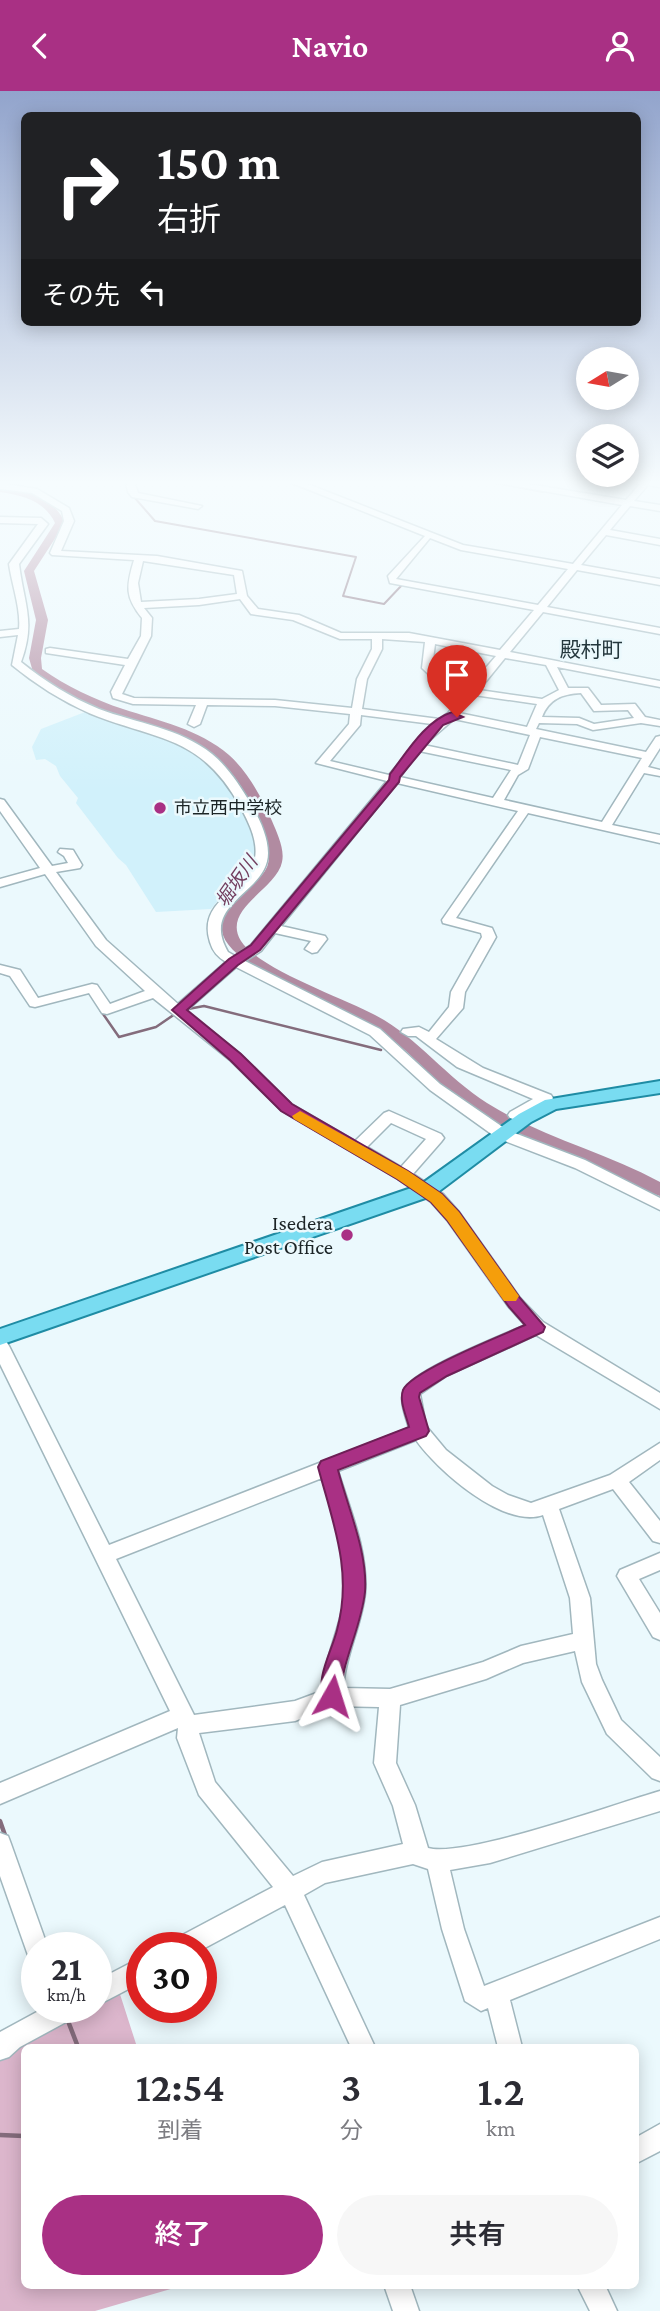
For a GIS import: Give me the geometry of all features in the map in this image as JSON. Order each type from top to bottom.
[{"type":"main road","points":[[0,1337],[427,1190],[525,1118],[551,1104],[660,1087]]},
{"type":"street","points":[[13,583],[25,615],[23,643],[16,658],[19,666],[89,709],[194,747],[213,760],[229,778],[255,827],[262,856],[258,869],[227,897],[217,915],[216,943],[223,955],[375,1032],[435,1087],[502,1134],[580,1164],[660,1205]]},
{"type":"street","points":[[133,583],[135,605],[147,618],[146,636],[117,696],[133,701],[275,703],[439,722]]},
{"type":"street","points":[[240,583],[242,596],[260,614],[295,617],[340,636],[409,636],[660,684]]},
{"type":"street","points":[[401,583],[660,631]]},
{"type":"street","points":[[181,1011],[235,961],[275,929],[394,780],[394,776],[417,747],[439,722],[452,715],[565,583]]},
{"type":"street","points":[[135,605],[199,602],[242,596]]},
{"type":"street","points":[[0,634],[24,632]]},
{"type":"street","points":[[377,636],[377,649],[364,674],[354,725],[322,763],[660,839]]},
{"type":"street","points":[[430,640],[427,668],[451,690],[526,700],[523,707],[593,727],[641,720],[660,723]]},
{"type":"street","points":[[50,651],[129,668]]},
{"type":"street","points":[[552,663],[551,666],[565,691]]},
{"type":"street","points":[[92,667],[129,668]]},
{"type":"street","points":[[497,802],[514,773],[522,769],[540,710],[565,691],[584,690],[601,713],[580,717],[579,721]]},
{"type":"street","points":[[194,724],[203,702]]},
{"type":"street","points":[[598,709],[631,706],[641,720]]},
{"type":"street","points":[[452,715],[648,756]]},
{"type":"street","points":[[605,827],[660,739]]},
{"type":"street","points":[[417,747],[522,769]]},
{"type":"street","points":[[640,769],[660,773]]},
{"type":"street","points":[[0,803],[101,943],[236,1057],[286,1108],[427,1190],[453,1216],[514,1302],[537,1327],[563,1346],[660,1402]]},
{"type":"street","points":[[425,1038],[434,1035],[456,1008],[458,992],[489,937],[487,931],[448,921],[525,809]]},
{"type":"street","points":[[0,883],[76,865],[69,853],[64,852]]},
{"type":"street","points":[[275,929],[281,944]]},
{"type":"street","points":[[275,929],[320,939],[312,949]]},
{"type":"street","points":[[0,969],[15,973],[35,1003],[92,988],[107,1010],[156,992]]},
{"type":"street","points":[[408,1032],[419,1031],[434,1047],[482,1074],[546,1098],[515,1115],[525,1118]]},
{"type":"street","points":[[356,1149],[389,1115],[436,1138],[403,1175]]},
{"type":"street","points":[[537,1327],[440,1371],[413,1389],[410,1397],[420,1431],[446,1461],[478,1487],[524,1511],[549,1506],[617,1480],[660,1450]]},
{"type":"street","points":[[0,1346],[185,1720],[188,1738],[207,1788],[291,1892],[362,2044]]},
{"type":"street","points":[[103,1556],[420,1431]]},
{"type":"street","points":[[328,1467],[352,1555],[355,1591],[347,1630],[332,1674],[332,1696]]},
{"type":"street","points":[[617,1480],[660,1535]]},
{"type":"street","points":[[549,1506],[576,1583],[589,1674],[614,1727],[660,1771]]},
{"type":"street","points":[[660,1561],[627,1576],[660,1631]]},
{"type":"street","points":[[0,1794],[185,1720],[295,1711],[332,1696],[390,1698],[486,1670],[521,1655],[584,1640]]},
{"type":"street","points":[[390,1698],[385,1763],[426,1857],[473,1993],[481,1999],[496,1994],[660,1928]]},
{"type":"street","points":[[212,1932],[322,1873],[426,1857],[490,1852],[660,1801]]},
{"type":"street","points":[[0,1844],[31,1932]]},
{"type":"street","points":[[496,1994],[509,2044]]},
{"type":"street","points":[[0,2048],[11,2038],[37,2023]]},
{"type":"street","points":[[639,2150],[660,2137]]},
{"type":"street","points":[[398,2289],[406,2311]]},
{"type":"street","points":[[592,2289],[604,2311]]},
{"type":"shaded area","name":"市立西中学校","points":[[85,712],[174,741],[212,764],[221,776],[255,841],[255,853],[251,871],[223,894],[211,909],[156,912],[126,865],[76,803],[78,798],[60,776],[56,766],[45,759],[36,760],[32,747],[41,729]]},
{"type":"shaded area","points":[[118,1988],[126,2013],[126,2023],[129,2023],[136,2044],[21,2044],[21,2289],[171,2289],[95,2311],[0,2311],[0,2054],[53,2023],[112,2023],[112,1991]]},
{"type":"waterway","name":"堀坂川","points":[[32,583],[42,620],[35,658],[37,670],[102,706],[193,737],[225,758],[250,790],[269,831],[276,855],[270,873],[244,900],[231,920],[230,930],[234,942],[244,953],[260,964],[385,1027],[410,1046],[456,1089],[504,1120],[639,1178],[660,1190]]},
{"type":"waterway","points":[[347,583],[343,596],[384,604],[402,585]]},
{"type":"waterway","points":[[0,973],[7,975]]},
{"type":"waterway","points":[[188,1009],[204,1006],[381,1050]]},
{"type":"waterway","points":[[101,1011],[119,1037],[156,1027],[175,1014]]},
{"type":"waterway","points":[[0,1821],[6,1838]]},
{"type":"waterway","points":[[69,2023],[77,2044]]},
{"type":"waterway","points":[[0,2135],[21,2136]]},
{"type":"slow traffic","points":[[300,1116],[403,1175],[437,1198],[510,1296]]},
{"type":"place","name":"市立西中学校","points":[[160,808]]},
{"type":"place","name":"Isedera Post Office","points":[[347,1235]]},
{"type":"district","name":"殿村町","points":[[591,650]]},
{"type":"route","points":[[332,1696],[332,1674],[347,1630],[355,1591],[352,1555],[328,1467],[420,1431],[410,1397],[413,1389],[440,1371],[537,1327],[514,1302],[453,1216],[437,1198],[403,1175],[286,1108],[236,1057],[179,1010],[234,962],[256,948],[394,780],[394,776],[424,739],[439,722],[452,715],[457,717]]}]
